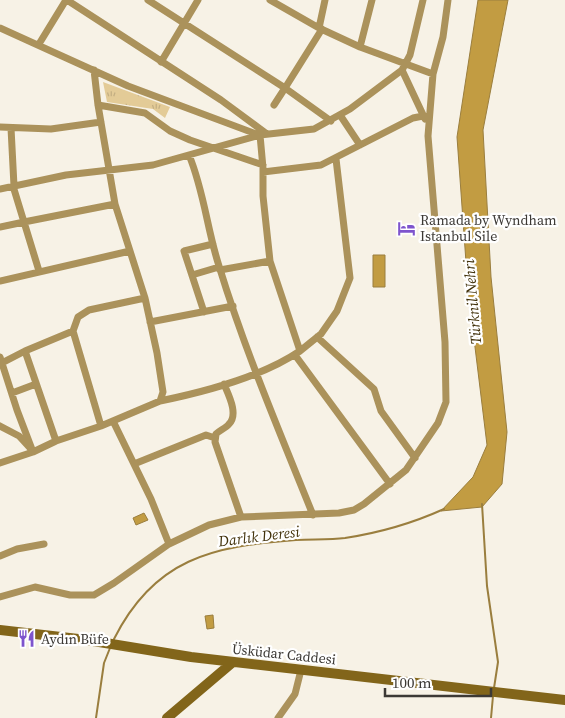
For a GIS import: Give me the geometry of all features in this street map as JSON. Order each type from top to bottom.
[{"type":"main road","name":"Üsküdar Caddesi","points":[[0,630],[87,640],[213,660],[565,700]]},
{"type":"main road","points":[[213,660],[216,678]]},
{"type":"main road","points":[[168,718],[233,662]]},
{"type":"street","points":[[39,44],[67,0],[221,100],[264,135]]},
{"type":"street","points":[[148,0],[285,88],[331,121]]},
{"type":"street","points":[[161,62],[198,0]]},
{"type":"street","points":[[270,0],[321,29],[404,67],[434,74]]},
{"type":"street","points":[[274,105],[321,29],[325,0]]},
{"type":"street","points":[[360,47],[372,0]]},
{"type":"street","points":[[0,190],[66,175],[153,166],[264,135],[314,130],[340,115],[404,67],[410,55],[423,0]]},
{"type":"street","points":[[0,598],[35,587],[70,595],[94,595],[170,544],[209,524],[241,518],[314,515],[354,510],[390,484],[406,470],[415,458],[438,423],[446,402],[445,342],[428,129],[434,74],[443,38],[448,0]]},
{"type":"street","points":[[0,28],[39,44],[128,86],[264,135]]},
{"type":"street","points":[[404,67],[428,129]]},
{"type":"street","points":[[94,70],[115,204],[145,298],[161,375],[163,392],[160,401]]},
{"type":"street","points":[[98,105],[145,113],[170,130],[263,168],[321,165],[413,118],[423,116]]},
{"type":"street","points":[[340,115],[360,145]]},
{"type":"street","points":[[0,127],[51,129],[101,122]]},
{"type":"street","points":[[11,128],[14,186],[40,271]]},
{"type":"street","points":[[264,135],[263,196],[270,260],[298,353],[390,484]]},
{"type":"street","points":[[197,142],[193,154],[220,268],[255,372],[314,515]]},
{"type":"street","points":[[0,463],[34,452],[56,441],[101,426],[160,401],[192,394],[255,372],[298,353],[317,338],[337,311],[350,278],[336,158]]},
{"type":"street","points":[[0,227],[115,204]]},
{"type":"street","points":[[204,312],[184,251],[213,244]]},
{"type":"street","points":[[0,281],[130,251]]},
{"type":"street","points":[[192,275],[220,268],[270,260]]},
{"type":"street","points":[[101,426],[73,331],[78,317],[89,310],[145,298]]},
{"type":"street","points":[[150,322],[233,306]]},
{"type":"street","points":[[34,452],[17,410],[1,362],[73,331]]},
{"type":"street","points":[[317,338],[374,389],[381,411],[415,458]]},
{"type":"street","points":[[25,351],[56,441]]},
{"type":"street","points":[[12,392],[36,384]]},
{"type":"street","points":[[224,384],[232,406],[233,416],[232,422],[216,434],[215,442],[241,518]]},
{"type":"street","points":[[113,421],[151,499],[170,544]]},
{"type":"street","points":[[0,426],[20,436],[34,452]]},
{"type":"street","points":[[134,464],[206,435],[215,438]]},
{"type":"street","points":[[0,556],[17,549],[44,544]]},
{"type":"street","points":[[278,718],[294,694],[301,670]]},
{"type":"green space","points":[[103,82],[170,107],[165,118],[153,109],[107,102]]},
{"type":"water","name":"Türknil Nehri","points":[[478,0],[508,0],[483,130],[491,277],[507,432],[502,484],[482,507],[441,511],[473,477],[487,445],[468,290],[457,137]]},
{"type":"water","points":[[373,255],[385,255],[385,287],[373,287]]},
{"type":"water","points":[[144,513],[148,520],[136,525],[133,518]]},
{"type":"water","points":[[213,615],[214,628],[207,629],[205,616]]},
{"type":"waterway","points":[[482,504],[487,586],[498,662],[494,688]]},
{"type":"waterway","name":"Darlık Deresi","points":[[114,639],[130,612],[148,591],[167,574],[188,562],[212,553],[238,547],[296,540],[339,539],[357,536],[408,523],[444,509]]},
{"type":"waterway","name":"Darlık Deresi","points":[[96,718],[104,663],[110,648]]},
{"type":"waterway","points":[[491,718],[493,696]]},
{"type":"place","name":"Ramada by Wyndham Istanbul Sile","points":[[406,228]]},
{"type":"place","name":"Aydın Büfe","points":[[27,639]]}]
